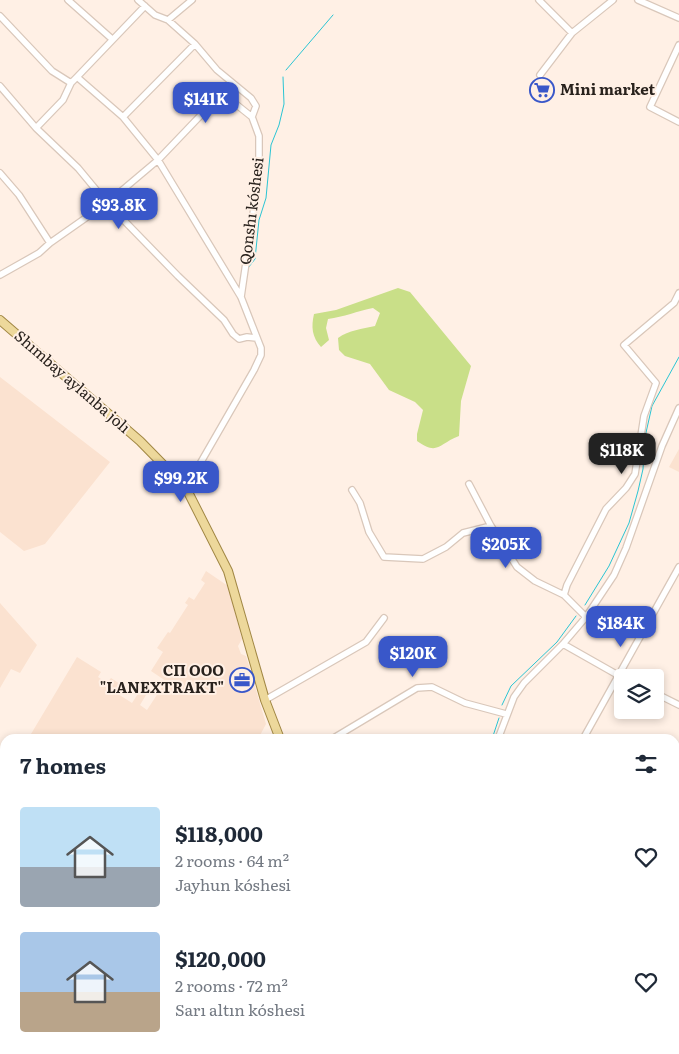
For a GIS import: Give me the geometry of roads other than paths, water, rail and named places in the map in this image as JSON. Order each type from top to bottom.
[{"type":"main road","name":"Shımbay aylanba jolı","points":[[0,320],[140,441],[186,488],[228,570],[265,700],[278,734]]},
{"type":"street","points":[[68,0],[112,39]]},
{"type":"street","name":"Qonshı kóshesi","points":[[138,0],[155,15],[168,20],[195,44],[217,70],[251,98],[256,106],[252,117],[259,136],[259,173],[241,297]]},
{"type":"street","points":[[168,20],[192,0]]},
{"type":"street","points":[[539,0],[572,34]]},
{"type":"street","points":[[638,0],[679,18]]},
{"type":"street","points":[[540,75],[572,34],[609,1]]},
{"type":"street","points":[[36,128],[63,100],[71,83],[145,6]]},
{"type":"street","points":[[0,16],[52,71],[71,83]]},
{"type":"street","points":[[123,117],[195,44]]},
{"type":"street","points":[[679,47],[650,107],[679,122]]},
{"type":"street","name":"Qonshı kóshesi","points":[[77,77],[123,117],[158,160],[241,297],[261,348],[261,355],[254,370],[186,488]]},
{"type":"street","points":[[0,86],[36,128],[78,168],[107,203],[224,320],[233,334],[239,339],[247,337],[257,338]]},
{"type":"street","points":[[0,275],[38,253],[107,203],[158,160],[223,92],[252,117]]},
{"type":"street","points":[[0,173],[19,195],[50,243]]},
{"type":"street","points":[[564,595],[567,585],[606,509],[626,488],[635,474],[644,416],[656,383],[624,345],[674,303],[679,293]]},
{"type":"street","points":[[500,734],[514,697],[524,683],[563,644],[586,617],[614,575],[626,548],[662,446],[679,408]]},
{"type":"street","points":[[469,484],[491,526],[517,567],[535,581],[564,595],[586,617]]},
{"type":"street","points":[[352,490],[360,504],[369,532],[384,557],[423,559],[446,548],[463,533],[491,526]]},
{"type":"street","points":[[624,669],[679,567]]},
{"type":"street","points":[[265,700],[366,642],[384,618]]},
{"type":"street","points":[[563,644],[614,673]]},
{"type":"street","points":[[586,734],[614,686]]},
{"type":"street","points":[[340,734],[417,688],[432,687],[464,703],[506,714]]},
{"type":"street","points":[[664,697],[679,704]]},
{"type":"waterway","points":[[286,70],[333,15]]},
{"type":"waterway","points":[[248,268],[255,259],[259,220],[266,198],[271,145],[279,125],[284,104],[283,77]]},
{"type":"waterway","points":[[585,605],[609,566],[629,523],[643,469],[645,437],[652,406],[679,357]]},
{"type":"waterway","points":[[502,705],[511,686],[557,642],[576,616]]},
{"type":"waterway","points":[[494,734],[499,718]]},
{"type":"place","name":"Mini market","points":[[542,90]]},
{"type":"place","name":"СП ООО \"LANEXTRAKT\"","points":[[242,680]]}]
